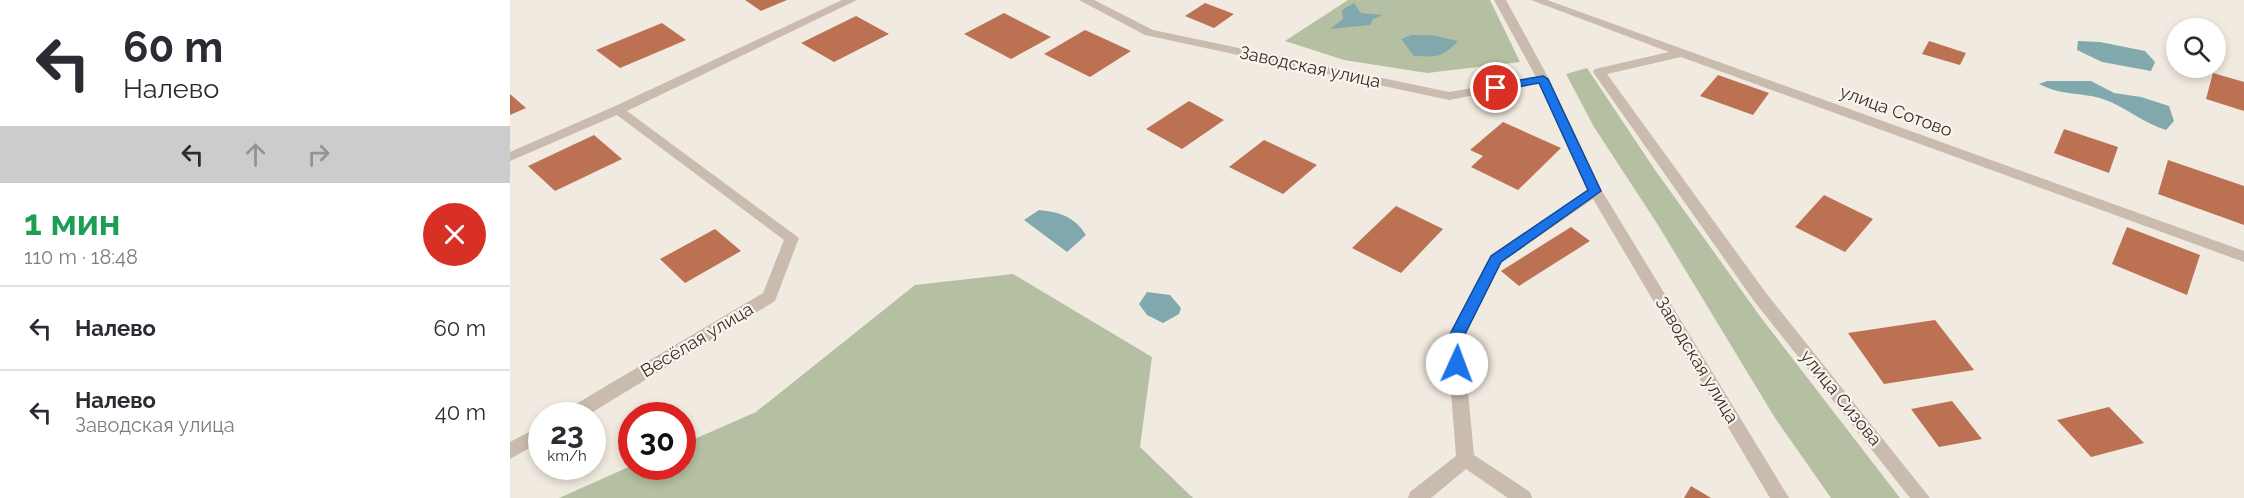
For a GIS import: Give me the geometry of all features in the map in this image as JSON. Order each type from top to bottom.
[{"type":"street","points":[[510,157],[618,110],[851,0]]},
{"type":"street","name":"Заводская улица","points":[[1085,0],[1149,33],[1449,96],[1543,79]]},
{"type":"street","name":"Заводская улица","points":[[1500,0],[1543,79],[1595,191],[1780,498]]},
{"type":"street","name":"улица Сотово","points":[[1537,0],[2244,257]]},
{"type":"street","name":"улица Сизова","points":[[1681,53],[1599,72],[1760,297],[1921,498]]},
{"type":"street","name":"Весёлая улица","points":[[593,402],[769,297],[792,238],[618,110]]},
{"type":"street","points":[[1465,459],[1455,340],[1496,259],[1595,191]]},
{"type":"street","points":[[510,451],[528,440]]},
{"type":"street","points":[[1417,498],[1465,459]]},
{"type":"street","points":[[1465,459],[1523,498]]},
{"type":"green space","points":[[1348,0],[1490,0],[1520,62],[1427,73],[1344,60],[1285,41]]},
{"type":"green space","points":[[1587,68],[1655,170],[1762,319],[1900,498],[1831,498],[1775,418],[1658,225],[1594,127],[1566,74]]},
{"type":"green space","points":[[1013,274],[1152,357],[1140,447],[1193,498],[559,498],[600,480],[606,480],[606,477],[618,472],[618,480],[696,480],[696,438],[756,412],[915,285]]},
{"type":"water","points":[[1354,3],[1361,13],[1383,15],[1373,19],[1370,25],[1330,29],[1343,19],[1342,10]]},
{"type":"water","points":[[1412,35],[1432,35],[1458,41],[1447,51],[1438,55],[1414,56],[1401,39]]},
{"type":"water","points":[[2078,41],[2100,42],[2145,51],[2155,62],[2151,71],[2102,62],[2077,50]]},
{"type":"water","points":[[2047,81],[2091,81],[2114,93],[2141,97],[2169,106],[2174,121],[2166,130],[2103,99],[2064,92],[2039,84]]},
{"type":"water","points":[[1039,210],[1066,216],[1086,235],[1067,252],[1024,220]]},
{"type":"water","points":[[1147,292],[1170,295],[1181,308],[1179,314],[1163,323],[1147,315],[1139,304]]},
{"type":"building","points":[[745,0],[787,0],[761,11]]},
{"type":"building","points":[[1205,3],[1234,14],[1214,28],[1185,16]]},
{"type":"building","points":[[1004,13],[1051,37],[1011,59],[964,34]]},
{"type":"building","points":[[856,16],[889,34],[834,62],[801,43]]},
{"type":"building","points":[[662,23],[686,40],[620,68],[596,50]]},
{"type":"building","points":[[1085,30],[1131,51],[1090,77],[1044,54]]},
{"type":"building","points":[[1929,41],[1966,53],[1960,65],[1922,54]]},
{"type":"building","points":[[1718,75],[1769,93],[1753,115],[1700,96]]},
{"type":"building","points":[[2226,77],[2244,82],[2244,111],[2206,99],[2212,78]]},
{"type":"building","points":[[510,94],[526,108],[510,115]]},
{"type":"building","points":[[1189,101],[1224,120],[1182,149],[1146,129]]},
{"type":"building","points":[[1503,122],[1561,148],[1518,190],[1471,167],[1483,156],[1470,150]]},
{"type":"building","points":[[2064,129],[2118,147],[2109,173],[2054,153]]},
{"type":"building","points":[[594,135],[622,159],[555,191],[528,166]]},
{"type":"building","points":[[1264,140],[1317,165],[1283,194],[1229,167]]},
{"type":"building","points":[[2168,160],[2244,186],[2244,225],[2158,194]]},
{"type":"building","points":[[1824,195],[1873,219],[1845,252],[1795,227]]},
{"type":"building","points":[[1396,206],[1443,229],[1401,273],[1352,248]]},
{"type":"building","points":[[1571,227],[1590,241],[1519,286],[1501,271]]},
{"type":"building","points":[[2127,227],[2200,255],[2187,295],[2112,264]]},
{"type":"building","points":[[715,229],[741,251],[685,283],[660,259]]},
{"type":"building","points":[[1935,320],[1974,370],[1884,384],[1848,333]]},
{"type":"building","points":[[1952,401],[1982,439],[1939,447],[1911,409]]},
{"type":"building","points":[[2109,407],[2144,443],[2091,457],[2057,420]]},
{"type":"building","points":[[1691,486],[1711,498],[1684,498]]},
{"type":"route","points":[[1457,364],[1455,340],[1496,259],[1595,191],[1543,79],[1496,88]]}]
